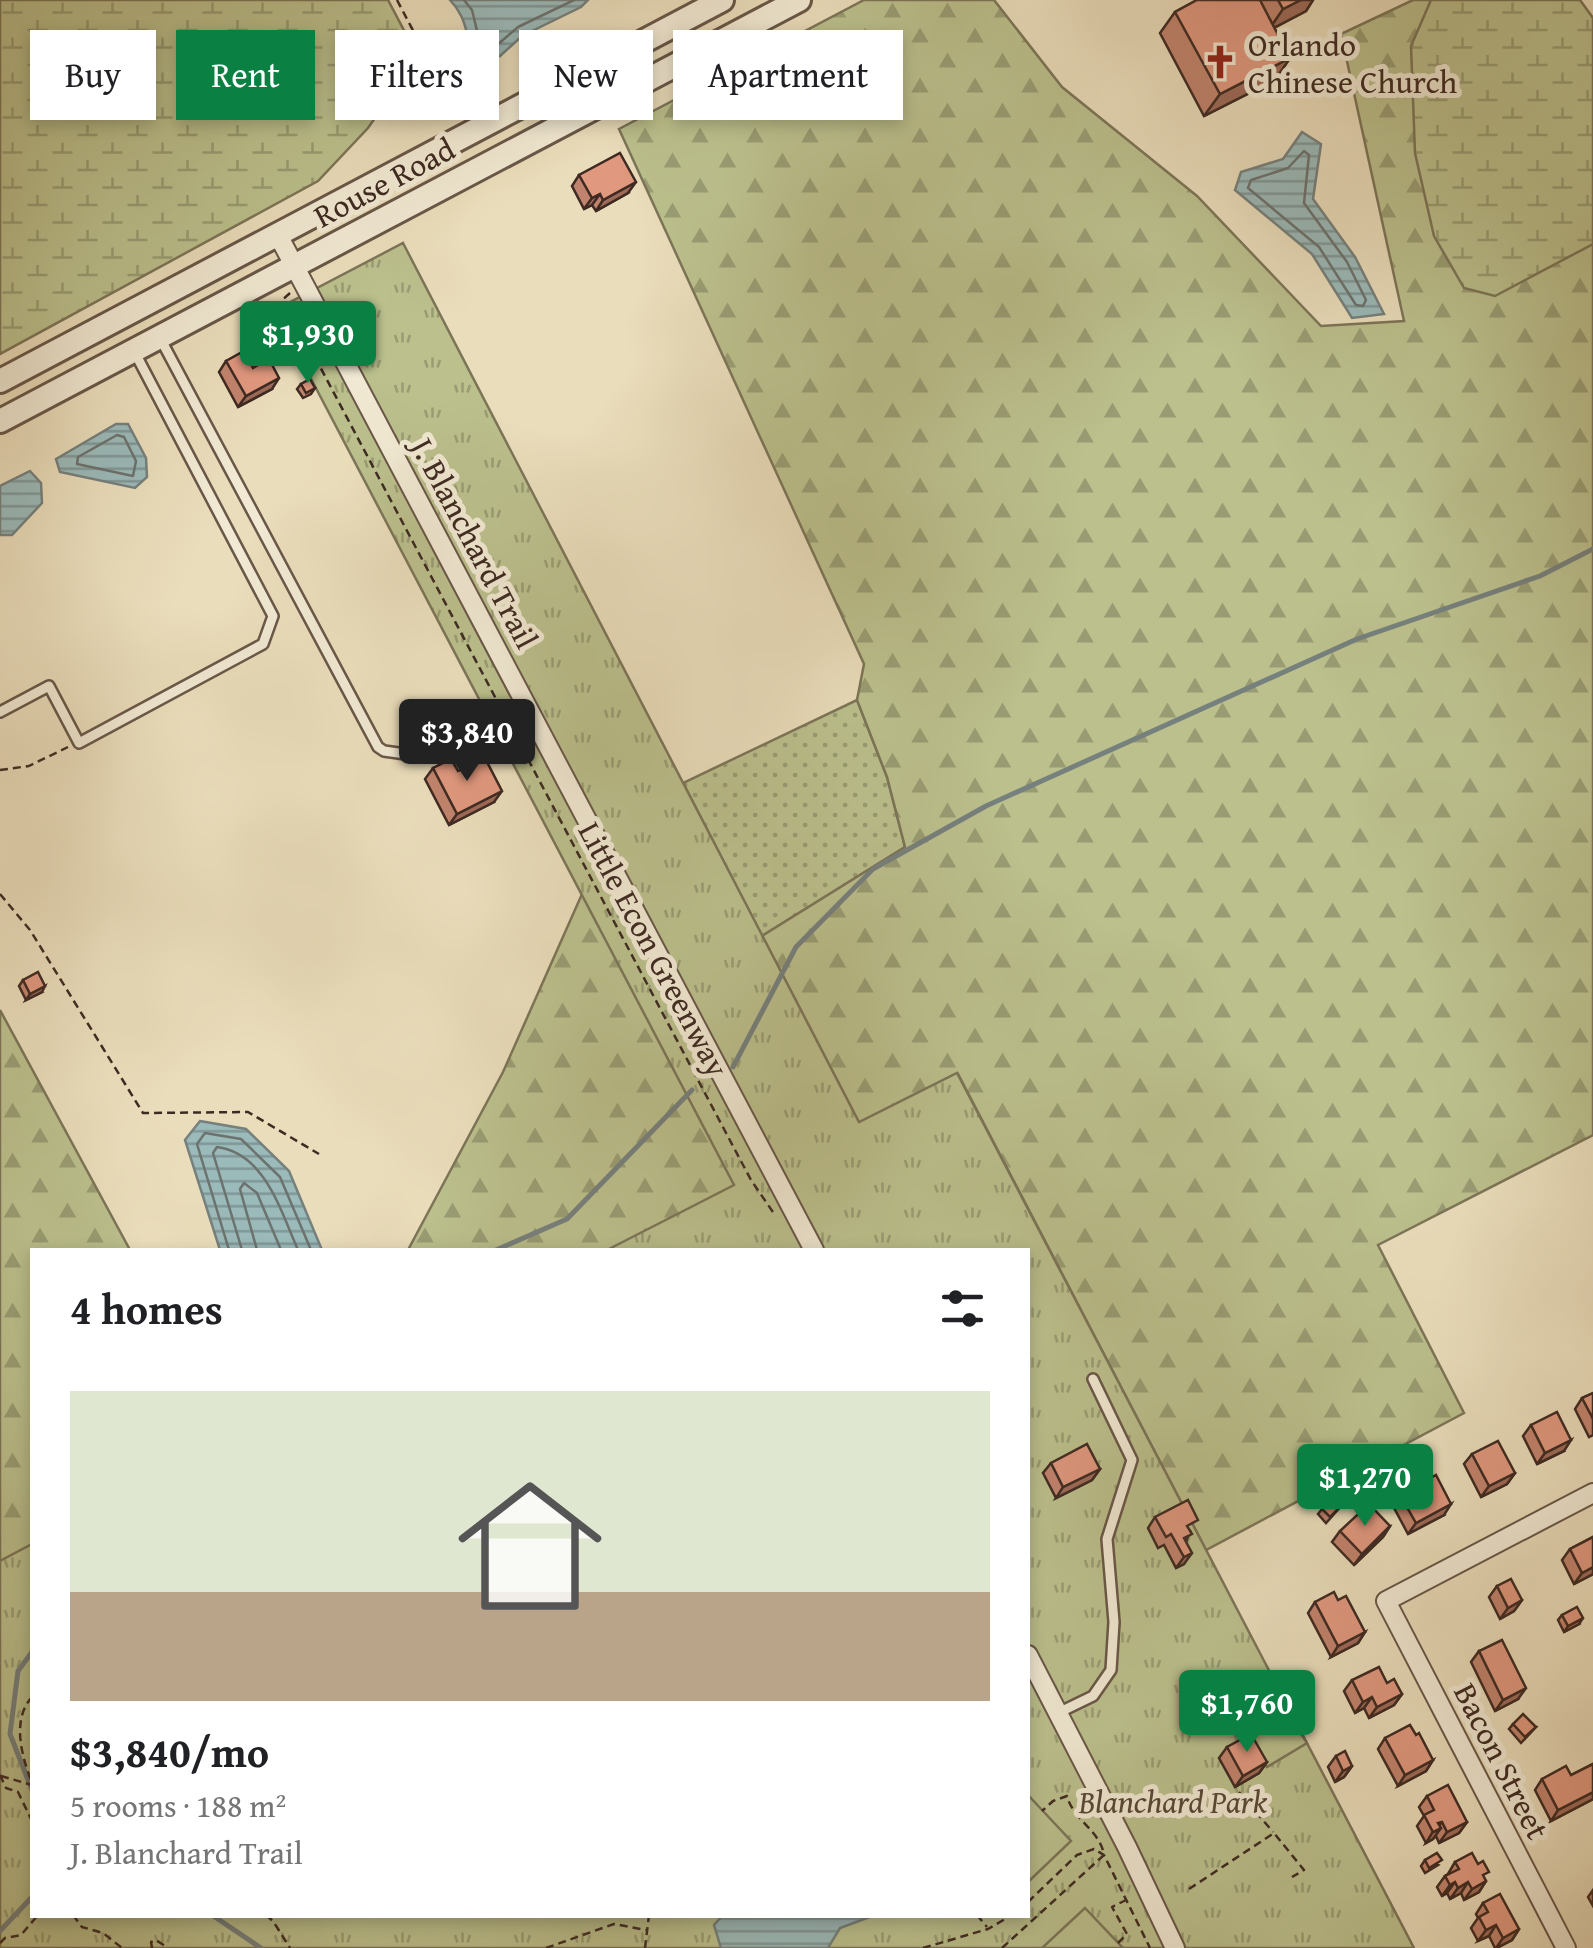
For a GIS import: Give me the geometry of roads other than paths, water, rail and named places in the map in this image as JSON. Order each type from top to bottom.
[{"type":"street","name":"Rouse Road","points":[[0,381],[722,0]]},
{"type":"street","name":"Rouse Road","points":[[0,420],[799,0]]},
{"type":"street","name":"J. Blanchard Trail","points":[[278,235],[813,1248]]},
{"type":"street","name":"Bacon Street","points":[[1566,1948],[1386,1601],[1593,1493]]},
{"type":"street","points":[[1030,1659],[1175,1948]]},
{"type":"lane","points":[[160,336],[378,747],[384,752],[420,756]]},
{"type":"lane","points":[[0,712],[49,686],[79,742],[263,644],[273,616],[134,350]]},
{"type":"lane","points":[[1058,1713],[1093,1696],[1112,1670],[1114,1622],[1107,1539],[1132,1460],[1093,1379]]},
{"type":"water","points":[[450,0],[588,0],[534,30],[519,30],[519,39],[499,56],[499,30],[466,30]]},
{"type":"water","points":[[1302,132],[1321,144],[1313,199],[1355,257],[1384,314],[1352,318],[1312,254],[1235,190],[1241,172],[1283,159]]},
{"type":"water","points":[[116,424],[128,424],[146,458],[147,477],[135,488],[60,472],[56,459]]},
{"type":"water","points":[[30,471],[41,483],[42,503],[12,535],[0,535],[0,486]]},
{"type":"water","points":[[200,1121],[246,1129],[289,1171],[321,1248],[219,1248],[185,1140]]},
{"type":"water","points":[[720,1918],[867,1918],[840,1928],[828,1948],[721,1948],[714,1925]]},
{"type":"waterway","points":[[733,1067],[796,947],[873,869],[986,806],[1357,639],[1540,576],[1593,549]]},
{"type":"waterway","points":[[501,1248],[567,1219],[692,1090]]},
{"type":"waterway","points":[[30,1655],[18,1671],[10,1734],[30,1785]]},
{"type":"waterway","points":[[0,1931],[30,1899]]},
{"type":"waterway","points":[[216,1918],[261,1948]]},
{"type":"place","name":"Orlando Chinese Church","points":[[1220,62]]},
{"type":"park label","name":"Blanchard Park","points":[[1173,1801]]}]
